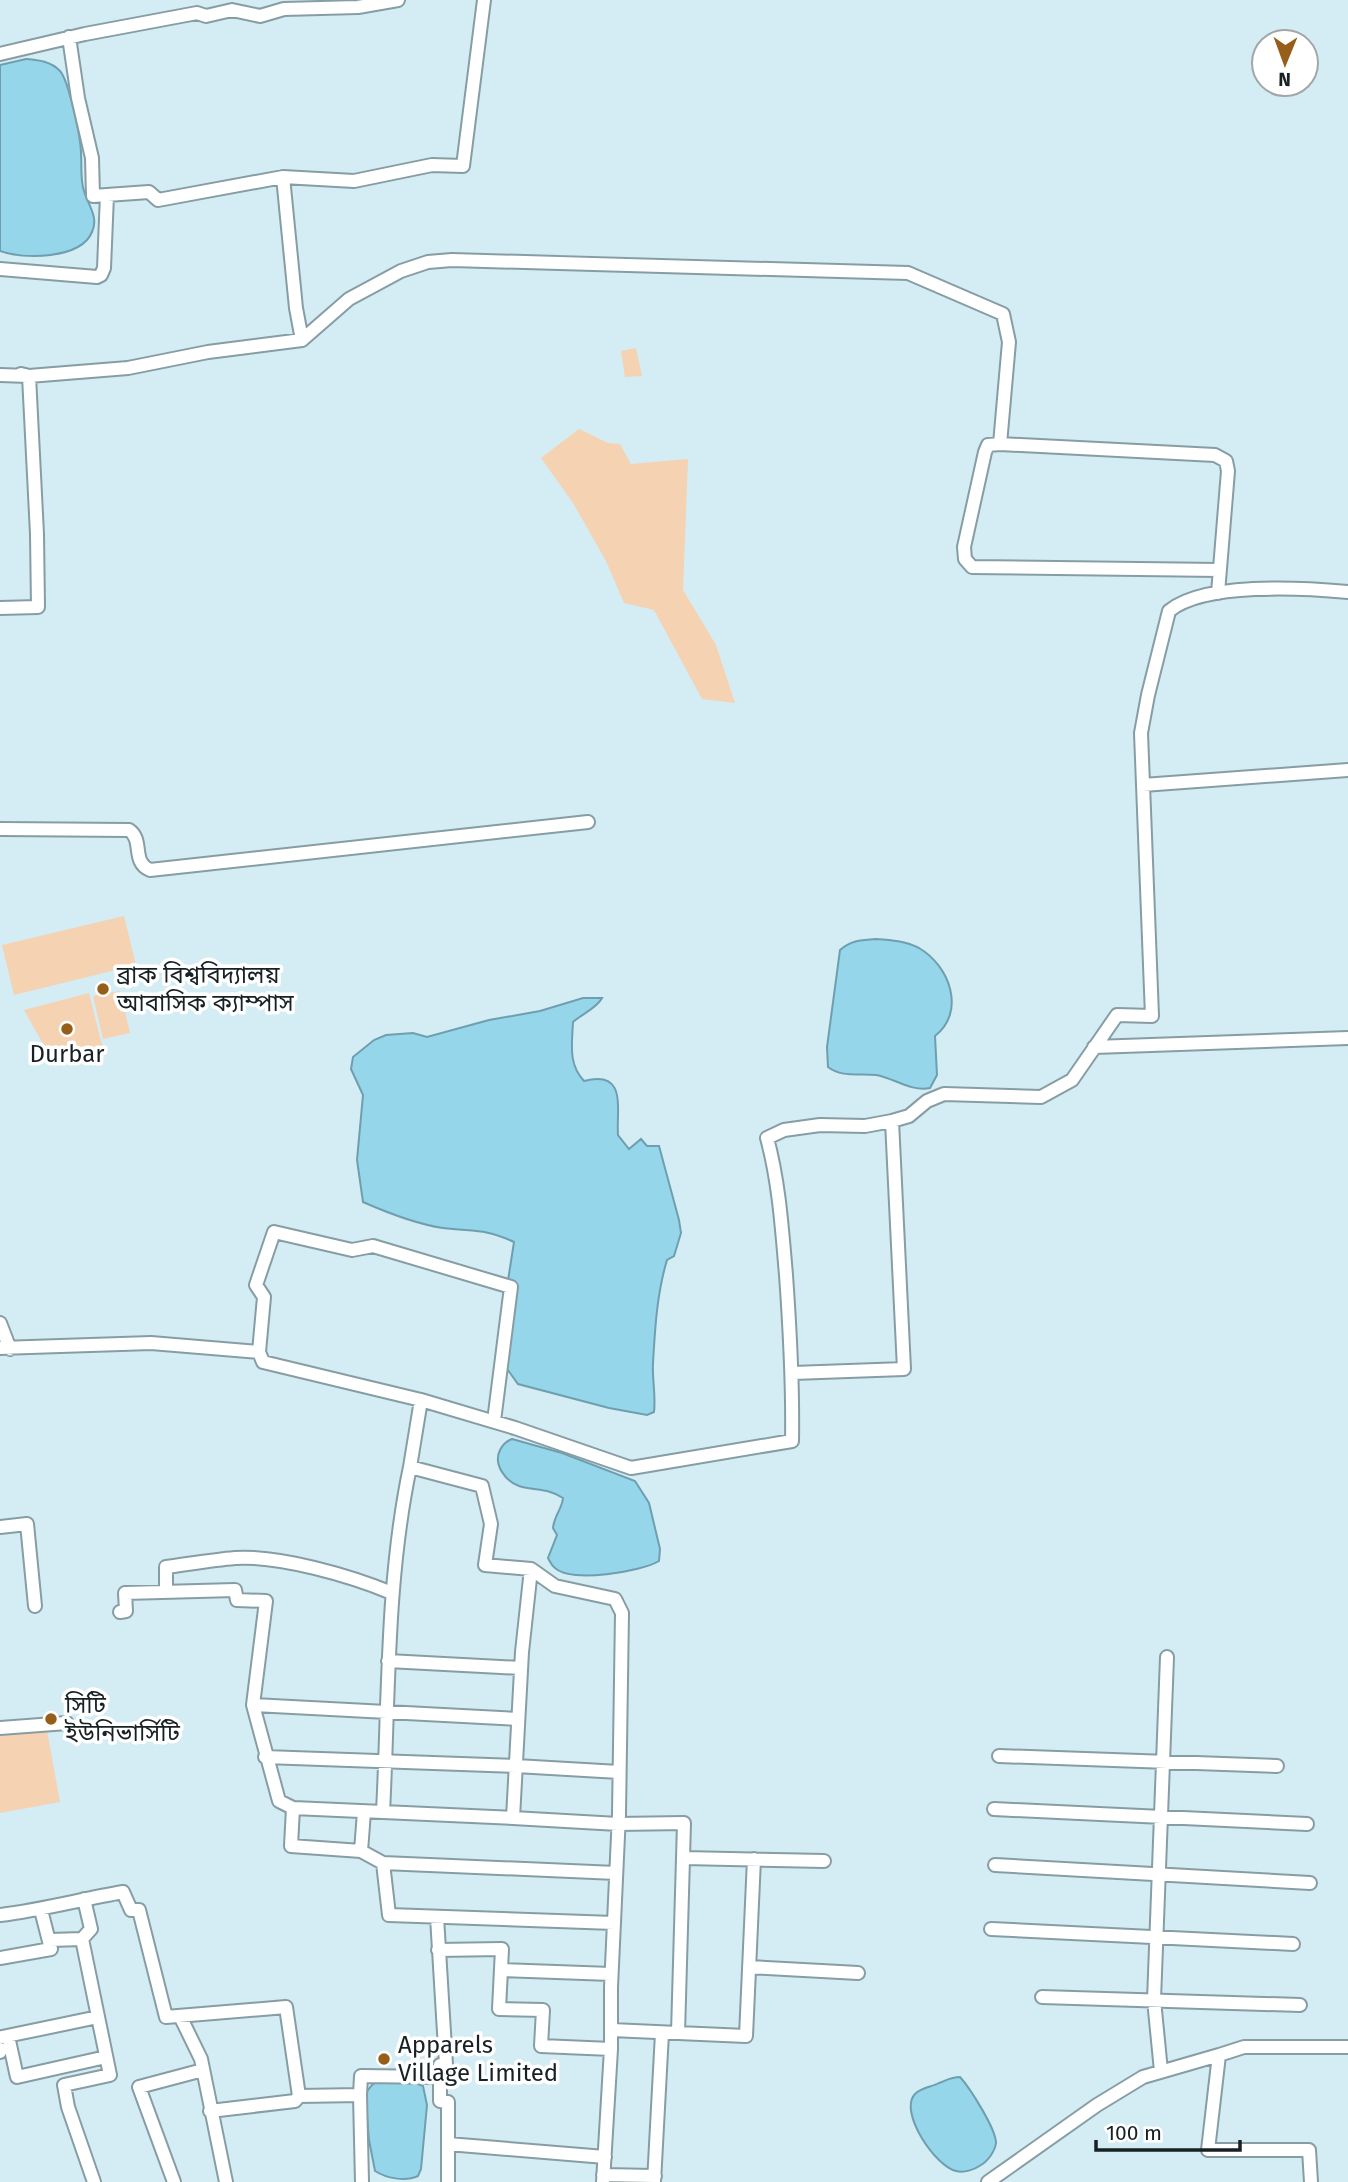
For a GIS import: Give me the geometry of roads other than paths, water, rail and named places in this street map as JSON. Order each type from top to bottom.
[{"type":"street","points":[[0,54],[69,37],[197,13],[206,16],[232,10],[260,16],[284,9],[358,7],[398,0]]},
{"type":"street","points":[[69,37],[78,98],[92,158],[93,197],[149,192],[158,200],[283,177],[354,181],[432,165],[463,166],[484,0]]},
{"type":"street","points":[[283,177],[296,308],[302,340]]},
{"type":"street","points":[[0,270],[97,277],[101,275],[104,268],[107,195]]},
{"type":"street","points":[[0,375],[29,376],[128,368],[208,352],[302,340],[349,299],[401,271],[428,262],[452,260],[908,273],[1003,314],[1009,342],[1000,444]]},
{"type":"street","points":[[0,367],[29,376]]},
{"type":"street","points":[[0,608],[38,607],[29,376]]},
{"type":"street","points":[[1218,593],[1220,570],[1228,471],[1226,461],[1215,456],[988,444],[964,547],[965,559],[972,567],[1220,570]]},
{"type":"street","points":[[494,1422],[511,1287],[373,1246],[352,1250],[274,1232],[256,1285],[264,1297],[259,1352],[263,1362],[421,1400],[631,1468],[792,1441],[793,1373],[783,1234],[773,1160],[767,1138],[784,1130],[820,1125],[865,1126],[892,1121],[909,1116],[928,1101],[944,1094],[1041,1097],[1072,1080],[1116,1015],[1152,1016],[1141,733],[1169,611],[1180,602],[1232,590],[1348,592]]},
{"type":"street","points":[[1143,785],[1348,770]]},
{"type":"street","points":[[0,830],[130,830],[137,838],[139,859],[143,867],[150,870],[588,822]]},
{"type":"street","points":[[1094,1047],[1348,1038]]},
{"type":"street","points":[[793,1373],[904,1369],[892,1121]]},
{"type":"street","points":[[0,1323],[5,1348],[151,1343],[259,1352]]},
{"type":"street","points":[[383,1812],[392,1593],[401,1512],[421,1400]]},
{"type":"street","points":[[410,1467],[482,1486],[491,1524],[485,1565],[531,1569],[555,1586],[615,1599],[622,1613],[618,1824],[611,1974],[612,2030],[603,2178],[654,2179],[662,2033]]},
{"type":"street","points":[[0,1527],[27,1524],[35,1606]]},
{"type":"street","points":[[166,1591],[166,1567],[236,1558],[261,1558],[367,1583],[392,1593]]},
{"type":"street","points":[[513,1818],[521,1668],[531,1569]]},
{"type":"street","points":[[120,1612],[126,1611],[125,1593],[235,1590],[237,1600],[266,1601],[253,1705],[279,1801],[293,1808],[618,1824],[684,1823],[678,2033]]},
{"type":"street","points":[[1161,2071],[1154,2000],[1167,1657]]},
{"type":"street","points":[[388,1661],[521,1668]]},
{"type":"street","points":[[253,1705],[518,1719]]},
{"type":"street","points":[[0,1728],[67,1723]]},
{"type":"street","points":[[265,1756],[619,1772]]},
{"type":"street","points":[[999,1756],[1277,1766]]},
{"type":"street","points":[[293,1808],[292,1846],[361,1851],[383,1863],[616,1873]]},
{"type":"street","points":[[994,1809],[1307,1824]]},
{"type":"street","points":[[361,1851],[364,1812]]},
{"type":"street","points":[[684,1858],[824,1861]]},
{"type":"street","points":[[612,2030],[746,2036],[754,1859]]},
{"type":"street","points":[[383,1863],[388,1915],[614,1923]]},
{"type":"street","points":[[995,1865],[1310,1883]]},
{"type":"street","points":[[0,1916],[123,1892],[131,1910],[139,1910],[166,2017],[286,2007],[299,2096],[295,2101],[210,2111]]},
{"type":"street","points":[[50,1940],[82,1939],[91,1928],[84,1899]]},
{"type":"street","points":[[0,1958],[51,1949],[41,1910]]},
{"type":"street","points":[[436,1917],[446,2064],[440,2065],[440,2101],[448,2102],[448,2182]]},
{"type":"street","points":[[991,1929],[1293,1944]]},
{"type":"street","points":[[82,1939],[110,2075],[64,2085],[68,2107],[94,2182]]},
{"type":"street","points":[[438,1950],[502,1949],[499,2009],[543,2010],[541,2046],[611,2049]]},
{"type":"street","points":[[749,1967],[858,1973]]},
{"type":"street","points":[[501,1970],[611,1974]]},
{"type":"street","points":[[1042,1997],[1300,2005]]},
{"type":"street","points":[[180,2016],[201,2059],[226,2182]]},
{"type":"street","points":[[98,2017],[4,2037],[17,2077],[106,2057]]},
{"type":"street","points":[[988,2182],[1097,2105],[1143,2077],[1244,2047],[1348,2047]]},
{"type":"street","points":[[1219,2055],[1208,2150],[1309,2150],[1311,2182]]},
{"type":"street","points":[[174,2182],[139,2087],[203,2070]]},
{"type":"street","points":[[362,2182],[361,2077],[440,2077]]},
{"type":"street","points":[[299,2096],[360,2095]]},
{"type":"street","points":[[448,2144],[605,2157]]},
{"type":"water","points":[[26,59],[48,63],[60,71],[63,77],[71,98],[79,136],[83,186],[94,221],[92,232],[86,241],[76,248],[51,255],[23,256],[0,251],[0,65]]},
{"type":"water","points":[[876,939],[904,942],[919,948],[930,956],[946,977],[952,1002],[950,1015],[935,1036],[937,1075],[930,1088],[916,1088],[876,1075],[845,1074],[828,1067],[827,1047],[840,950],[853,942]]},
{"type":"water","points":[[583,998],[602,998],[573,1022],[572,1053],[575,1068],[584,1081],[598,1079],[608,1081],[614,1086],[618,1104],[618,1135],[629,1149],[641,1139],[647,1146],[659,1146],[681,1233],[674,1256],[667,1260],[661,1285],[653,1363],[654,1412],[647,1415],[518,1384],[505,1366],[507,1287],[514,1242],[487,1232],[423,1224],[363,1202],[357,1160],[363,1095],[351,1069],[353,1057],[374,1040],[386,1035],[413,1033],[427,1037],[489,1020],[540,1011]]},
{"type":"water","points":[[512,1439],[562,1453],[635,1481],[649,1503],[660,1549],[659,1561],[638,1569],[591,1575],[576,1575],[554,1567],[548,1558],[557,1535],[553,1528],[563,1498],[547,1491],[519,1486],[505,1476],[499,1466],[498,1455],[504,1444]]},
{"type":"water","points":[[960,2077],[987,2119],[996,2143],[984,2163],[962,2172],[948,2167],[930,2150],[911,2113],[911,2102],[920,2090]]},
{"type":"water","points":[[410,2081],[423,2086],[427,2105],[421,2169],[418,2176],[407,2179],[385,2176],[375,2171],[365,2094],[377,2082]]},
{"type":"place","name":"ব্রাক বিশ্ববিদ্যালয় আবাসিক ক্যাম্পাস","points":[[103,989]]},
{"type":"place","name":"Durbar","points":[[67,1029]]},
{"type":"place","name":"সিটি ইউনিভার্সিটি","points":[[51,1719]]},
{"type":"place","name":"Apparels Village Limited","points":[[384,2059]]}]
